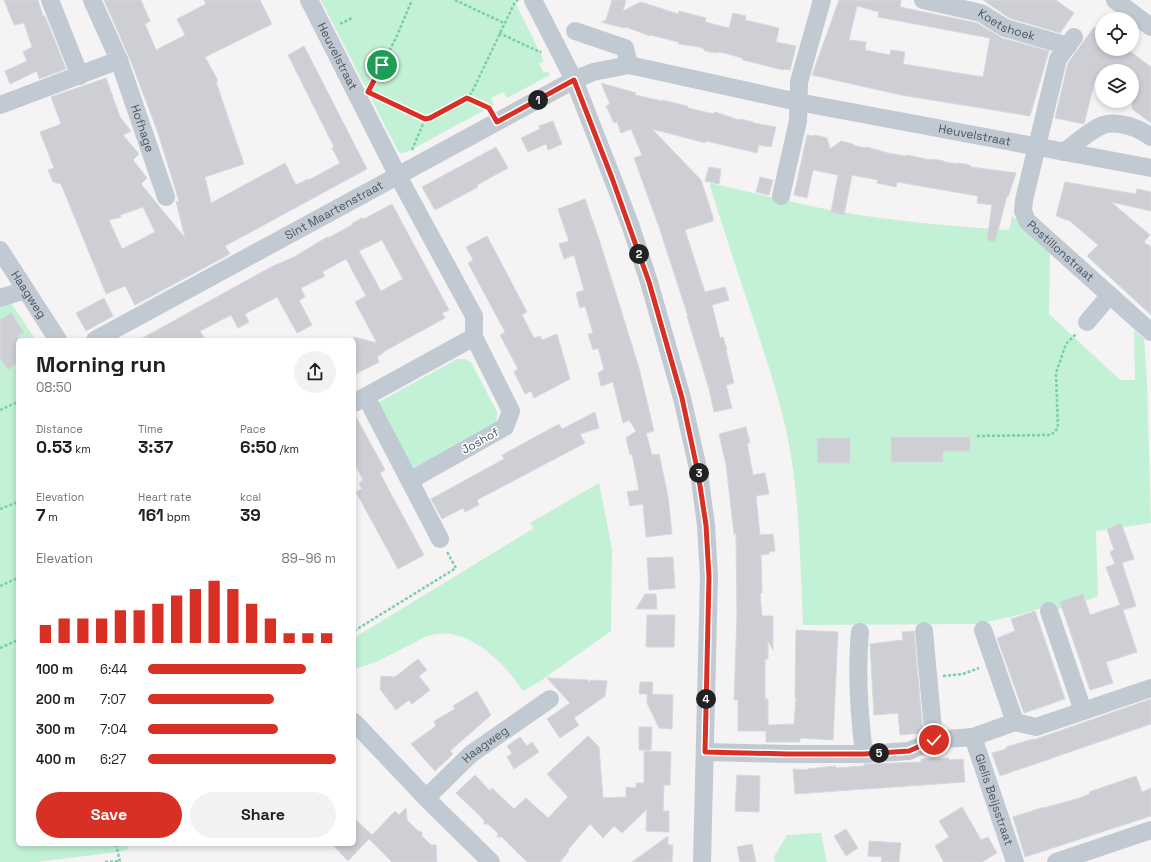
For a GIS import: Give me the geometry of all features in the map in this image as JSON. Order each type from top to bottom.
[{"type":"street","points":[[50,0],[80,76]]},
{"type":"street","name":"Hofhage","points":[[92,0],[119,60],[166,197]]},
{"type":"street","name":"Heuvelstraat","points":[[309,0],[398,176]]},
{"type":"street","points":[[534,0],[574,80],[617,190],[649,282],[682,398],[698,473],[706,525],[709,577],[702,862]]},
{"type":"street","points":[[781,196],[798,121],[799,82],[822,0]]},
{"type":"street","name":"Koetshoek","points":[[923,0],[982,13],[1005,28],[1071,42],[1058,59],[1037,147]]},
{"type":"street","points":[[1115,0],[1151,27]]},
{"type":"street","points":[[575,31],[625,48],[629,65]]},
{"type":"street","points":[[0,105],[119,60]]},
{"type":"street","name":"Heuvelstraat","points":[[574,80],[593,72],[629,65],[798,102],[1151,168]]},
{"type":"street","name":"Sint Maartenstraat","points":[[99,338],[574,80]]},
{"type":"street","points":[[1064,152],[1095,130],[1106,125],[1119,124],[1143,132],[1151,137]]},
{"type":"street","name":"Postillonstraat","points":[[1037,147],[1024,200],[1023,211],[1028,221],[1151,332]]},
{"type":"street","name":"Joshof","points":[[398,176],[474,316],[474,337],[511,411],[505,427],[411,480]]},
{"type":"street","name":"Haagweg","points":[[0,250],[57,338]]},
{"type":"street","points":[[0,298],[26,290]]},
{"type":"street","points":[[1087,322],[1110,295]]},
{"type":"street","points":[[440,539],[411,480],[360,400],[474,337]]},
{"type":"street","points":[[1049,610],[1084,711]]},
{"type":"street","points":[[983,630],[1015,722]]},
{"type":"street","points":[[924,631],[934,740]]},
{"type":"street","points":[[860,632],[858,685],[864,754]]},
{"type":"street","points":[[705,752],[864,754],[909,751],[934,740],[973,737],[1015,722],[1036,727],[1151,688]]},
{"type":"street","name":"Haagweg","points":[[426,798],[471,754],[550,699]]},
{"type":"street","points":[[356,724],[426,798],[491,862]]},
{"type":"street","name":"Gielis Beijsstraat","points":[[973,737],[1015,862]]},
{"type":"street","points":[[1056,862],[1102,855],[1151,830]]},
{"type":"path","points":[[368,92],[396,38],[412,0]]},
{"type":"path","points":[[455,0],[504,23]]},
{"type":"path","points":[[375,95],[425,119],[430,118],[467,98],[472,92],[504,23],[515,2],[518,0]]},
{"type":"path","points":[[499,33],[540,52],[556,44]]},
{"type":"path","points":[[467,98],[489,108],[497,122]]},
{"type":"path","points":[[420,164],[412,150],[425,119]]},
{"type":"path","points":[[977,436],[1051,435],[1058,428],[1056,374],[1066,344],[1087,322]]},
{"type":"path","points":[[0,410],[16,403]]},
{"type":"path","points":[[0,509],[16,503]]},
{"type":"path","points":[[356,630],[456,568],[440,539]]},
{"type":"path","points":[[0,586],[16,579]]},
{"type":"path","points":[[0,648],[16,641]]},
{"type":"path","points":[[928,677],[963,674],[995,663]]},
{"type":"path","points":[[105,862],[120,861],[116,846]]},
{"type":"green space","points":[[321,0],[514,0],[544,61],[539,64],[544,73],[548,71],[550,75],[507,98],[503,92],[491,98],[494,105],[407,152],[401,153],[398,151]]},
{"type":"green space","points":[[710,183],[830,210],[919,223],[1009,230],[1012,216],[1050,251],[1049,314],[1120,380],[1135,380],[1134,330],[1144,339],[1147,381],[1151,523],[1096,531],[1098,596],[1064,609],[1045,607],[978,624],[803,625],[797,502],[791,453],[786,429],[771,373]]},
{"type":"green space","points":[[0,287],[35,338],[16,338],[16,846],[128,846],[127,850],[118,852],[37,862],[0,862]]},
{"type":"green space","points":[[457,359],[464,359],[471,362],[497,412],[495,426],[414,468],[408,465],[375,404]]},
{"type":"green space","points":[[599,483],[612,549],[611,631],[539,682],[523,691],[505,668],[482,647],[456,635],[442,633],[427,636],[376,662],[356,668],[356,637],[534,528],[530,523]]},
{"type":"green space","points":[[821,833],[827,862],[775,862],[774,857],[787,835]]},
{"type":"building","points":[[4,0],[38,0],[43,16],[45,16],[66,69],[39,79],[37,71],[10,84],[5,71],[27,61],[23,52],[32,47],[24,23],[14,25]]},
{"type":"building","points":[[104,0],[141,0],[150,21],[145,24],[156,50],[185,35],[177,19],[206,4],[204,0],[260,0],[272,24],[205,57],[218,81],[216,82],[244,164],[205,177],[211,203],[285,163],[296,185],[308,179],[309,180],[340,163],[332,148],[334,147],[288,55],[304,46],[367,169],[225,246],[230,254],[135,305],[125,286],[106,294],[61,184],[53,182],[48,170],[54,168],[40,132],[61,124],[51,97],[106,78],[120,117],[131,131],[123,135],[139,154],[133,160],[147,178],[141,184],[185,238],[176,201],[179,201],[158,133],[132,64]],"holes":[[[143,207],[155,232],[122,249],[109,220],[121,217],[120,215]]]},
{"type":"building","points":[[612,0],[626,0],[623,11],[641,2],[678,14],[679,11],[706,18],[705,22],[729,28],[733,13],[746,16],[745,20],[779,28],[776,42],[796,46],[790,70],[783,70],[743,60],[742,58],[724,53],[705,51],[699,47],[679,44],[678,42],[650,36],[626,27],[624,28],[601,22],[606,20]]},
{"type":"building","points":[[839,0],[901,0],[900,7],[977,23],[1002,38],[1049,51],[1030,116],[901,95],[812,75]],"holes":[[[857,6],[879,12],[878,17],[990,38],[983,77],[903,64],[905,52],[891,50],[890,55],[865,50],[866,42],[849,40]]]},
{"type":"building","points":[[983,0],[1056,0],[1074,13],[1060,33],[1009,18]]},
{"type":"building","points":[[1094,27],[1095,56],[1136,56],[1151,67],[1151,123],[1132,109],[1139,108],[1139,64],[1095,64],[1095,80],[1084,124],[1055,118],[1068,63]]},
{"type":"building","points":[[601,83],[636,93],[635,95],[687,106],[688,108],[714,114],[715,112],[739,120],[741,119],[776,127],[771,147],[759,145],[757,153],[706,141],[706,143],[652,129],[701,180],[713,217],[713,221],[685,230],[705,292],[725,287],[729,300],[712,305],[720,338],[723,337],[727,350],[734,383],[726,385],[732,408],[714,412],[688,316],[659,227],[634,158],[642,155],[631,129],[621,133],[617,122],[614,123],[606,106],[610,104]]},
{"type":"building","points":[[553,121],[562,144],[548,150],[546,144],[528,152],[521,138],[540,129],[539,126]]},
{"type":"building","points":[[807,135],[827,138],[830,149],[841,141],[888,153],[1016,173],[1008,197],[1007,196],[995,242],[987,240],[992,205],[977,203],[978,196],[897,182],[896,187],[877,183],[878,180],[852,175],[844,215],[831,212],[838,175],[813,170],[807,198],[794,195]]},
{"type":"building","points":[[496,147],[508,168],[477,185],[478,187],[435,210],[422,187]]},
{"type":"building","points":[[709,167],[721,169],[719,184],[705,181]]},
{"type":"building","points":[[760,177],[773,180],[769,195],[756,192]]},
{"type":"building","points":[[1065,182],[1136,194],[1137,189],[1151,192],[1151,211],[1111,202],[1150,235],[1144,242],[1151,247],[1151,315],[1087,256],[1098,245],[1070,221],[1056,216]]},
{"type":"building","points":[[585,199],[639,368],[654,431],[646,433],[652,455],[659,454],[668,496],[672,534],[646,537],[643,504],[630,506],[627,492],[639,490],[632,454],[630,455],[626,438],[636,431],[629,420],[623,423],[613,382],[601,386],[598,373],[604,369],[598,348],[593,350],[588,334],[593,333],[585,306],[580,308],[576,293],[584,290],[574,255],[564,259],[559,244],[569,241],[558,209]]},
{"type":"building","points":[[392,204],[449,310],[442,313],[445,318],[383,352],[377,357],[379,362],[356,374],[356,338],[354,337],[377,343],[355,302],[366,296],[346,259],[322,272],[325,276],[301,288],[305,297],[299,300],[312,325],[297,333],[277,297],[245,314],[249,322],[238,328],[231,315],[200,331],[204,338],[143,338],[271,267],[294,257],[362,218],[364,219]],"holes":[[[382,240],[403,279],[381,291],[359,251]]]},
{"type":"building","points":[[487,236],[527,312],[522,315],[534,338],[540,336],[542,340],[557,334],[570,379],[534,398],[531,391],[525,394],[514,372],[518,369],[500,335],[505,332],[468,263],[473,260],[466,247]]},
{"type":"building","points":[[104,298],[113,316],[86,331],[76,313]]},
{"type":"building","points":[[11,313],[24,332],[16,338],[16,364],[8,370],[0,358],[0,320]]},
{"type":"building","points":[[595,412],[599,428],[580,434],[585,443],[477,500],[479,505],[465,512],[463,508],[442,519],[431,499],[504,459],[502,455],[559,424],[562,429]]},
{"type":"building","points":[[356,417],[385,470],[380,473],[424,555],[398,569],[356,492],[362,489],[359,483],[363,480],[356,466]]},
{"type":"building","points":[[746,427],[750,443],[747,443],[753,475],[765,473],[769,494],[756,496],[760,535],[773,534],[775,551],[769,552],[769,554],[761,555],[762,593],[760,593],[762,616],[773,616],[773,650],[768,641],[768,659],[765,659],[765,699],[768,699],[768,725],[794,724],[796,698],[796,630],[838,632],[833,740],[800,738],[800,742],[766,742],[766,731],[738,731],[738,700],[734,700],[737,616],[736,534],[734,534],[726,465],[719,434]]},
{"type":"building","points":[[891,437],[970,437],[970,451],[943,451],[943,462],[891,462]]},
{"type":"building","points":[[817,438],[850,438],[850,463],[818,463]]},
{"type":"building","points":[[1121,523],[1134,559],[1122,563],[1136,606],[1123,610],[1137,652],[1106,662],[1113,683],[1090,690],[1060,602],[1083,594],[1090,615],[1120,605],[1106,567],[1115,564],[1110,552],[1114,550],[1107,529]]},
{"type":"building","points":[[673,557],[675,588],[649,590],[647,558]]},
{"type":"building","points":[[645,594],[656,594],[657,609],[636,609]]},
{"type":"building","points":[[1035,611],[1065,699],[1024,713],[997,638],[1015,631],[1011,619]]},
{"type":"building","points":[[647,615],[675,615],[674,647],[646,647]]},
{"type":"building","points":[[914,631],[923,733],[900,735],[898,713],[874,715],[870,644],[903,640],[902,632]]},
{"type":"building","points":[[418,659],[427,670],[419,676],[430,690],[412,704],[409,700],[396,710],[380,689],[381,676],[395,677]]},
{"type":"building","points":[[547,678],[588,680],[589,682],[591,680],[607,681],[605,696],[574,718],[579,725],[560,738],[547,719],[570,703]]},
{"type":"building","points":[[640,682],[653,682],[652,694],[673,695],[672,729],[659,728],[647,703],[647,694],[639,694]]},
{"type":"building","points":[[477,691],[491,715],[450,751],[453,754],[435,771],[411,744],[436,726],[434,721],[455,709],[453,706]]},
{"type":"building","points":[[1151,699],[1151,724],[1000,776],[992,753]]},
{"type":"building","points":[[639,727],[652,727],[651,750],[639,750]]},
{"type":"building","points":[[588,736],[599,747],[603,798],[626,797],[626,787],[636,788],[636,783],[644,783],[644,751],[671,752],[670,785],[664,785],[663,811],[669,811],[669,832],[646,831],[647,809],[622,833],[614,826],[603,838],[590,824],[560,862],[527,862],[502,837],[497,837],[498,833],[488,824],[484,824],[484,820],[456,793],[475,775],[490,791],[492,788],[514,809],[526,798],[548,818],[568,797],[547,774]]},
{"type":"building","points":[[520,737],[527,746],[532,742],[539,752],[514,769],[507,757],[512,753],[507,746]]},
{"type":"building","points":[[949,758],[949,760],[963,759],[965,782],[795,794],[793,769],[808,770],[807,769],[836,766],[836,768],[864,766],[864,764],[921,762],[921,759]]},
{"type":"building","points":[[737,775],[760,776],[759,812],[735,811]]},
{"type":"building","points":[[1136,776],[1142,792],[1151,788],[1151,816],[1025,857],[1013,817],[1076,799],[1090,794],[1089,792]]},
{"type":"building","points":[[962,807],[981,840],[988,837],[997,853],[982,862],[944,862],[935,846],[949,837],[939,821]]},
{"type":"building","points":[[406,808],[407,820],[418,831],[422,832],[422,836],[431,845],[436,845],[437,862],[392,862],[369,839],[348,861],[334,846],[356,846],[356,820],[372,835],[395,811],[399,815]]},
{"type":"building","points":[[846,829],[858,848],[846,856],[834,836]]},
{"type":"building","points":[[668,836],[668,845],[673,845],[672,862],[632,862]]},
{"type":"building","points":[[869,841],[901,843],[899,862],[881,862],[882,857],[868,856]]},
{"type":"building","points":[[752,844],[756,862],[740,862],[737,847]]},
{"type":"route","points":[[382,65],[368,92],[425,119],[430,118],[467,98],[489,108],[497,122],[574,80],[612,178],[649,282],[682,398],[703,498],[709,577],[705,752],[864,754],[909,751],[934,740]]}]
